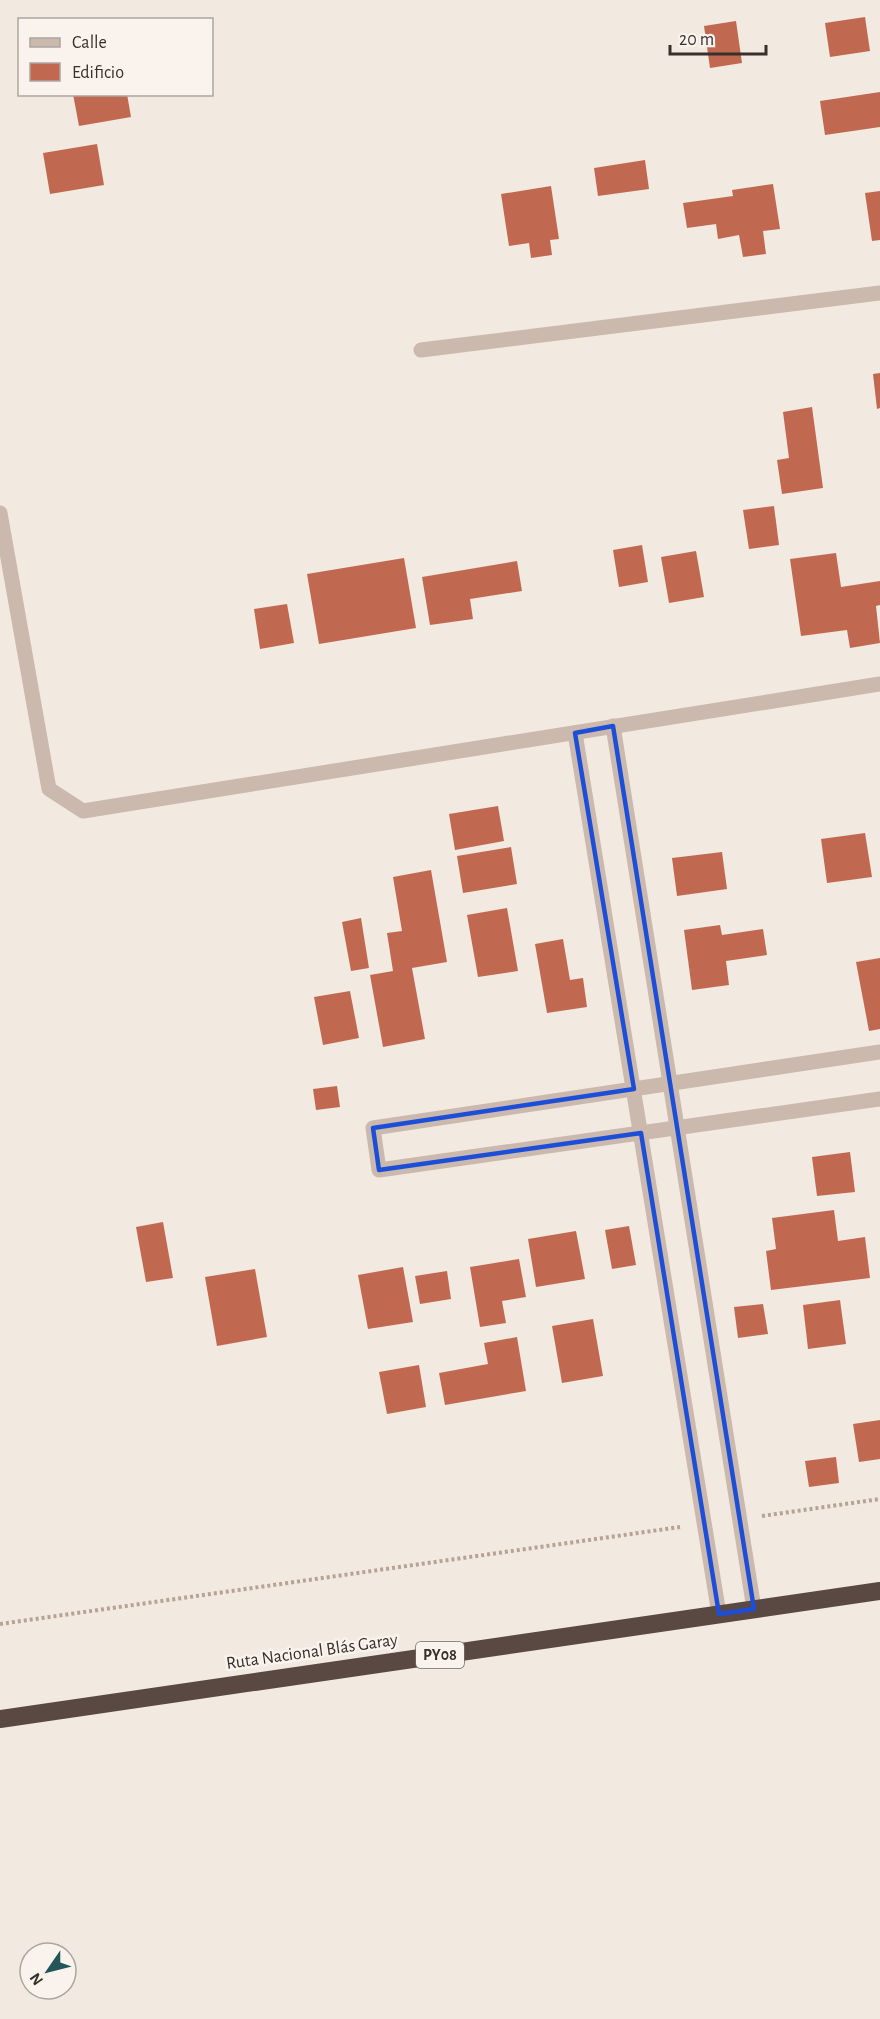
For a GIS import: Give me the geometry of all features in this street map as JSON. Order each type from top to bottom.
[{"type":"highway","name":"Ruta Nacional Blás Garay","points":[[0,1719],[880,1591]]},
{"type":"street","points":[[421,350],[880,293]]},
{"type":"street","points":[[0,513],[49,789],[83,811],[880,684]]},
{"type":"street","points":[[613,726],[754,1609]]},
{"type":"street","points":[[575,733],[719,1614]]},
{"type":"street","points":[[880,1052],[373,1128],[379,1170],[880,1099]]},
{"type":"path","points":[[740,1519],[880,1499]]},
{"type":"path","points":[[0,1624],[705,1524]]},
{"type":"highlighted area","points":[[613,726],[754,1609],[719,1614],[641,1133],[379,1170],[373,1128],[634,1089],[575,733]]},
{"type":"building","points":[[865,17],[870,51],[830,57],[825,23]]},
{"type":"building","points":[[736,21],[742,63],[710,68],[704,26]]},
{"type":"building","points":[[880,92],[880,127],[825,135],[820,101]]},
{"type":"building","points":[[73,96],[127,96],[131,117],[79,126]]},
{"type":"building","points":[[97,144],[104,185],[50,194],[43,153]]},
{"type":"building","points":[[645,160],[649,189],[598,196],[594,168]]},
{"type":"building","points":[[773,184],[780,229],[763,231],[766,254],[743,257],[739,235],[718,239],[716,224],[687,228],[683,203],[733,196],[732,190]]},
{"type":"building","points":[[551,186],[559,239],[550,240],[552,255],[531,258],[529,243],[509,246],[501,194]]},
{"type":"building","points":[[880,191],[880,240],[872,241],[865,193]]},
{"type":"building","points":[[880,373],[880,408],[877,409],[873,374]]},
{"type":"building","points":[[812,407],[823,488],[782,494],[777,460],[789,458],[783,412]]},
{"type":"building","points":[[774,506],[779,545],[749,549],[743,510]]},
{"type":"building","points":[[642,545],[648,582],[619,587],[613,550]]},
{"type":"building","points":[[696,551],[704,597],[669,603],[661,557]]},
{"type":"building","points":[[836,553],[841,587],[880,581],[880,605],[876,606],[880,643],[850,648],[847,630],[801,636],[790,559]]},
{"type":"building","points":[[404,558],[416,628],[319,644],[307,574]]},
{"type":"building","points":[[517,561],[522,591],[470,599],[473,619],[430,625],[422,577]]},
{"type":"building","points":[[287,604],[294,643],[260,649],[254,609]]},
{"type":"building","points":[[498,806],[504,841],[455,850],[449,814]]},
{"type":"building","points":[[865,833],[872,877],[827,883],[821,839]]},
{"type":"building","points":[[511,847],[517,884],[463,893],[457,856]]},
{"type":"building","points":[[722,852],[727,889],[677,896],[672,858]]},
{"type":"building","points":[[431,870],[447,962],[412,968],[425,1039],[383,1047],[370,975],[393,971],[387,933],[402,931],[393,877]]},
{"type":"building","points":[[507,908],[518,971],[478,977],[467,915]]},
{"type":"building","points":[[361,918],[369,968],[351,971],[342,922]]},
{"type":"building","points":[[720,925],[722,935],[763,929],[767,955],[726,961],[729,985],[692,990],[684,930]]},
{"type":"building","points":[[563,939],[570,980],[583,978],[587,1007],[547,1013],[535,944]]},
{"type":"building","points":[[880,958],[880,1029],[869,1031],[856,962]]},
{"type":"building","points":[[350,991],[359,1038],[323,1045],[314,997]]},
{"type":"building","points":[[337,1086],[340,1107],[316,1110],[313,1089]]},
{"type":"building","points":[[850,1152],[855,1192],[817,1196],[812,1157]]},
{"type":"building","points":[[834,1210],[838,1241],[865,1237],[870,1278],[771,1290],[766,1251],[776,1249],[772,1218]]},
{"type":"building","points":[[163,1222],[173,1278],[146,1282],[136,1227]]},
{"type":"building","points":[[629,1226],[636,1265],[612,1269],[605,1230]]},
{"type":"building","points":[[576,1231],[585,1279],[536,1287],[528,1239]]},
{"type":"building","points":[[519,1259],[526,1297],[502,1301],[506,1323],[480,1327],[470,1267]]},
{"type":"building","points":[[403,1267],[413,1322],[368,1329],[358,1275]]},
{"type":"building","points":[[255,1269],[267,1337],[217,1346],[205,1277]]},
{"type":"building","points":[[447,1271],[451,1299],[420,1304],[415,1276]]},
{"type":"building","points":[[840,1300],[846,1344],[808,1349],[803,1305]]},
{"type":"building","points":[[763,1304],[768,1334],[738,1338],[734,1307]]},
{"type":"building","points":[[593,1319],[603,1376],[562,1383],[552,1326]]},
{"type":"building","points":[[517,1337],[526,1391],[445,1405],[439,1373],[488,1364],[484,1343]]},
{"type":"building","points":[[419,1365],[426,1407],[387,1414],[379,1372]]},
{"type":"building","points":[[880,1420],[880,1459],[859,1462],[853,1424]]},
{"type":"building","points":[[836,1457],[839,1483],[809,1487],[805,1461]]}]
